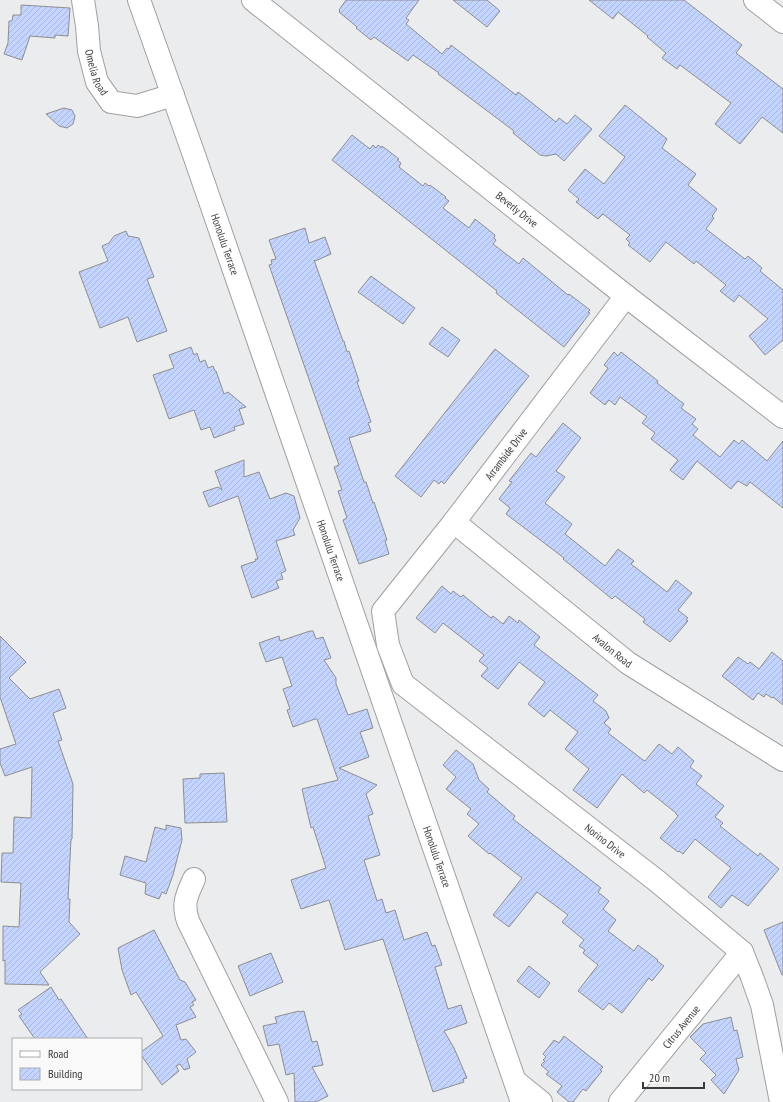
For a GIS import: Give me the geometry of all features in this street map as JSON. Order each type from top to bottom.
[{"type":"street","name":"Omelia Road","points":[[83,0],[87,26],[88,51],[97,82],[111,102],[137,106],[173,95]]},
{"type":"street","name":"Honolulu Terrace","points":[[139,0],[522,1102]]},
{"type":"street","name":"Beverly Drive","points":[[253,0],[626,296],[783,417]]},
{"type":"street","points":[[755,0],[783,22]]},
{"type":"street","name":"Arrambide Drive","points":[[383,611],[454,522],[626,296]]},
{"type":"street","name":"Avalon Road","points":[[454,522],[628,663],[783,760]]},
{"type":"street","name":"Norino Drive","points":[[383,611],[388,645],[403,684],[657,881],[742,952],[762,1005],[781,1102]]},
{"type":"street","points":[[194,879],[185,900],[188,920],[277,1102]]},
{"type":"street","name":"Citrus Avenue","points":[[620,1102],[742,952]]},
{"type":"street","points":[[515,1081],[541,1102]]},
{"type":"building","points":[[346,0],[419,0],[406,18],[409,20],[406,24],[442,54],[447,48],[449,49],[451,45],[516,95],[518,92],[556,122],[559,118],[567,124],[575,115],[592,129],[564,161],[556,154],[546,156],[540,155],[513,133],[514,131],[438,74],[439,73],[413,55],[408,61],[374,37],[371,40],[339,12]]},
{"type":"building","points":[[453,0],[487,0],[500,11],[487,27]]},
{"type":"building","points":[[589,0],[684,0],[742,45],[736,53],[783,89],[783,133],[762,117],[740,144],[715,124],[731,103],[680,65],[677,69],[662,58],[666,53],[647,37],[648,36],[618,12],[613,19]]},
{"type":"building","points":[[21,5],[70,8],[68,36],[55,35],[55,38],[30,36],[22,60],[4,54],[8,43],[9,21],[12,21],[13,15],[21,15]]},
{"type":"building","points":[[625,105],[667,139],[662,148],[696,174],[688,185],[717,209],[712,216],[714,218],[706,229],[745,259],[748,256],[762,268],[760,271],[783,290],[783,340],[765,355],[749,336],[768,319],[739,295],[734,302],[720,291],[726,285],[696,261],[694,264],[666,242],[650,262],[628,245],[630,243],[626,239],[630,235],[603,214],[598,219],[576,202],[579,199],[568,190],[585,169],[604,184],[625,157],[599,136]]},
{"type":"building","points":[[64,108],[72,110],[75,116],[73,124],[67,128],[59,126],[46,114]]},
{"type":"building","points":[[352,135],[370,149],[373,145],[376,148],[378,145],[382,148],[382,146],[399,159],[397,160],[401,163],[399,167],[423,186],[425,183],[429,186],[430,185],[446,197],[445,198],[449,201],[443,208],[469,228],[475,219],[495,235],[494,238],[496,240],[493,244],[519,264],[523,258],[568,295],[569,294],[590,310],[588,312],[590,313],[564,347],[496,293],[497,291],[332,160]]},
{"type":"building","points":[[305,228],[309,243],[325,237],[331,254],[315,261],[314,260],[347,352],[349,351],[359,381],[357,382],[371,422],[368,423],[371,431],[349,438],[364,482],[366,482],[373,503],[374,502],[387,540],[385,541],[389,554],[359,564],[343,520],[347,518],[338,491],[342,490],[334,467],[339,465],[269,265],[272,264],[271,260],[276,259],[269,240]]},
{"type":"building","points":[[126,231],[128,236],[139,238],[154,277],[147,279],[167,331],[137,342],[128,317],[100,328],[79,272],[108,261],[102,246],[109,243],[114,236]]},
{"type":"building","points":[[371,276],[415,308],[403,324],[358,292]]},
{"type":"building","points":[[442,327],[460,340],[448,357],[429,344]]},
{"type":"building","points":[[191,347],[194,355],[197,353],[200,362],[205,360],[208,368],[213,366],[224,394],[228,392],[246,407],[239,409],[244,424],[234,427],[235,430],[214,438],[210,427],[201,430],[194,410],[169,419],[153,375],[174,368],[169,355]]},
{"type":"building","points":[[495,349],[529,376],[444,484],[441,481],[439,484],[434,480],[421,497],[395,476]]},
{"type":"building","points":[[614,352],[618,356],[621,352],[684,404],[681,408],[696,419],[692,424],[698,429],[693,435],[720,457],[734,440],[739,444],[742,440],[767,461],[783,441],[783,508],[750,482],[747,486],[738,481],[731,489],[697,461],[683,480],[670,470],[678,460],[651,439],[655,433],[642,423],[647,417],[620,397],[615,405],[609,400],[605,405],[590,393],[608,368],[604,365]]},
{"type":"building","points":[[563,423],[581,438],[556,471],[565,477],[545,503],[572,524],[565,534],[605,566],[618,549],[634,561],[631,564],[667,592],[676,580],[692,593],[678,610],[688,618],[686,620],[688,621],[670,642],[643,622],[645,619],[615,596],[612,599],[563,559],[564,558],[506,514],[510,508],[499,499],[512,482],[509,481],[531,453],[536,457]]},
{"type":"building","points":[[244,460],[244,477],[259,472],[270,499],[286,493],[294,496],[300,518],[293,530],[295,535],[276,541],[286,571],[281,573],[283,579],[276,581],[279,588],[252,598],[241,566],[258,559],[238,496],[209,507],[203,492],[218,487],[222,490],[215,471]]},
{"type":"building","points":[[442,586],[451,594],[453,591],[461,597],[463,595],[491,618],[493,616],[503,624],[509,616],[518,623],[519,620],[540,637],[534,645],[598,695],[593,701],[606,711],[609,718],[604,723],[611,729],[608,733],[643,760],[645,761],[659,744],[672,754],[678,747],[694,761],[690,767],[702,776],[696,784],[724,806],[715,817],[723,823],[720,826],[758,856],[760,853],[779,869],[748,906],[732,895],[721,908],[708,897],[731,868],[695,839],[683,854],[679,851],[678,852],[660,838],[678,816],[647,790],[644,793],[622,774],[597,808],[573,790],[589,769],[565,749],[578,732],[550,710],[544,717],[528,704],[545,682],[519,662],[498,689],[481,676],[488,668],[479,661],[484,655],[443,623],[435,633],[416,618]]},
{"type":"building","points":[[313,631],[316,639],[323,637],[331,658],[324,660],[336,678],[336,684],[348,715],[367,709],[373,728],[360,732],[369,757],[339,768],[377,785],[366,794],[373,814],[368,816],[380,855],[364,860],[377,901],[382,899],[386,913],[395,910],[404,940],[427,932],[432,946],[435,945],[442,965],[435,967],[448,1009],[461,1005],[467,1023],[444,1031],[454,1048],[467,1078],[463,1079],[464,1082],[433,1092],[383,939],[345,950],[329,900],[301,909],[291,880],[326,868],[313,827],[311,828],[302,789],[338,780],[317,719],[293,727],[287,710],[290,709],[283,689],[292,686],[282,657],[266,662],[259,643],[279,636],[280,641]]},
{"type":"building","points":[[0,636],[26,662],[9,678],[30,699],[59,689],[66,708],[53,713],[62,740],[58,741],[73,784],[72,839],[68,899],[70,899],[69,922],[80,934],[40,972],[49,985],[5,984],[5,960],[3,961],[3,926],[19,927],[21,883],[1,882],[2,853],[13,853],[14,817],[31,818],[32,767],[5,776],[0,763],[0,749],[16,744],[0,697]]},
{"type":"building","points":[[772,652],[783,661],[783,705],[773,697],[772,698],[766,694],[764,697],[758,693],[753,700],[722,676],[738,657],[748,664],[750,662],[759,669]]},
{"type":"building","points":[[456,750],[473,764],[479,780],[489,789],[487,792],[515,816],[513,819],[601,888],[598,892],[609,901],[603,909],[616,920],[608,931],[634,951],[638,945],[664,966],[652,981],[649,978],[622,1013],[609,1003],[603,1010],[578,991],[598,965],[583,953],[585,950],[579,946],[584,940],[562,922],[568,915],[537,892],[509,927],[493,915],[522,878],[490,853],[489,854],[468,836],[479,824],[467,814],[471,809],[446,789],[456,777],[443,765]]},
{"type":"building","points":[[224,773],[227,822],[185,823],[183,779],[200,778],[200,774]]},
{"type":"building","points":[[166,825],[181,828],[182,840],[173,875],[166,894],[162,892],[159,899],[145,894],[146,883],[120,875],[125,856],[146,862],[155,827],[166,830]]},
{"type":"building","points":[[783,922],[783,975],[782,975],[764,930]]},
{"type":"building","points":[[154,930],[180,980],[185,982],[196,1000],[192,1002],[194,1005],[190,1007],[196,1017],[176,1025],[181,1040],[186,1039],[196,1052],[187,1059],[190,1068],[184,1070],[180,1064],[176,1066],[179,1071],[162,1085],[142,1056],[142,1051],[163,1036],[136,992],[131,995],[122,970],[118,948]]},
{"type":"building","points":[[271,953],[283,982],[250,996],[238,966]]},
{"type":"building","points":[[529,966],[550,983],[539,998],[517,981]]},
{"type":"building","points":[[51,987],[87,1038],[34,1038],[19,1016],[22,1014],[18,1010]]},
{"type":"building","points":[[304,1011],[312,1042],[317,1041],[323,1065],[312,1067],[328,1096],[316,1102],[295,1102],[294,1073],[286,1075],[279,1044],[268,1046],[263,1026],[277,1023],[275,1017]]},
{"type":"building","points":[[731,1017],[734,1031],[737,1030],[743,1057],[736,1059],[739,1070],[724,1094],[711,1080],[716,1075],[700,1059],[706,1053],[690,1037],[703,1024]]},
{"type":"building","points":[[564,1036],[603,1067],[600,1070],[602,1071],[586,1091],[583,1089],[573,1102],[569,1102],[557,1092],[562,1086],[546,1074],[549,1072],[541,1065],[545,1061],[543,1060],[546,1057],[543,1054],[554,1040],[559,1043]]}]
